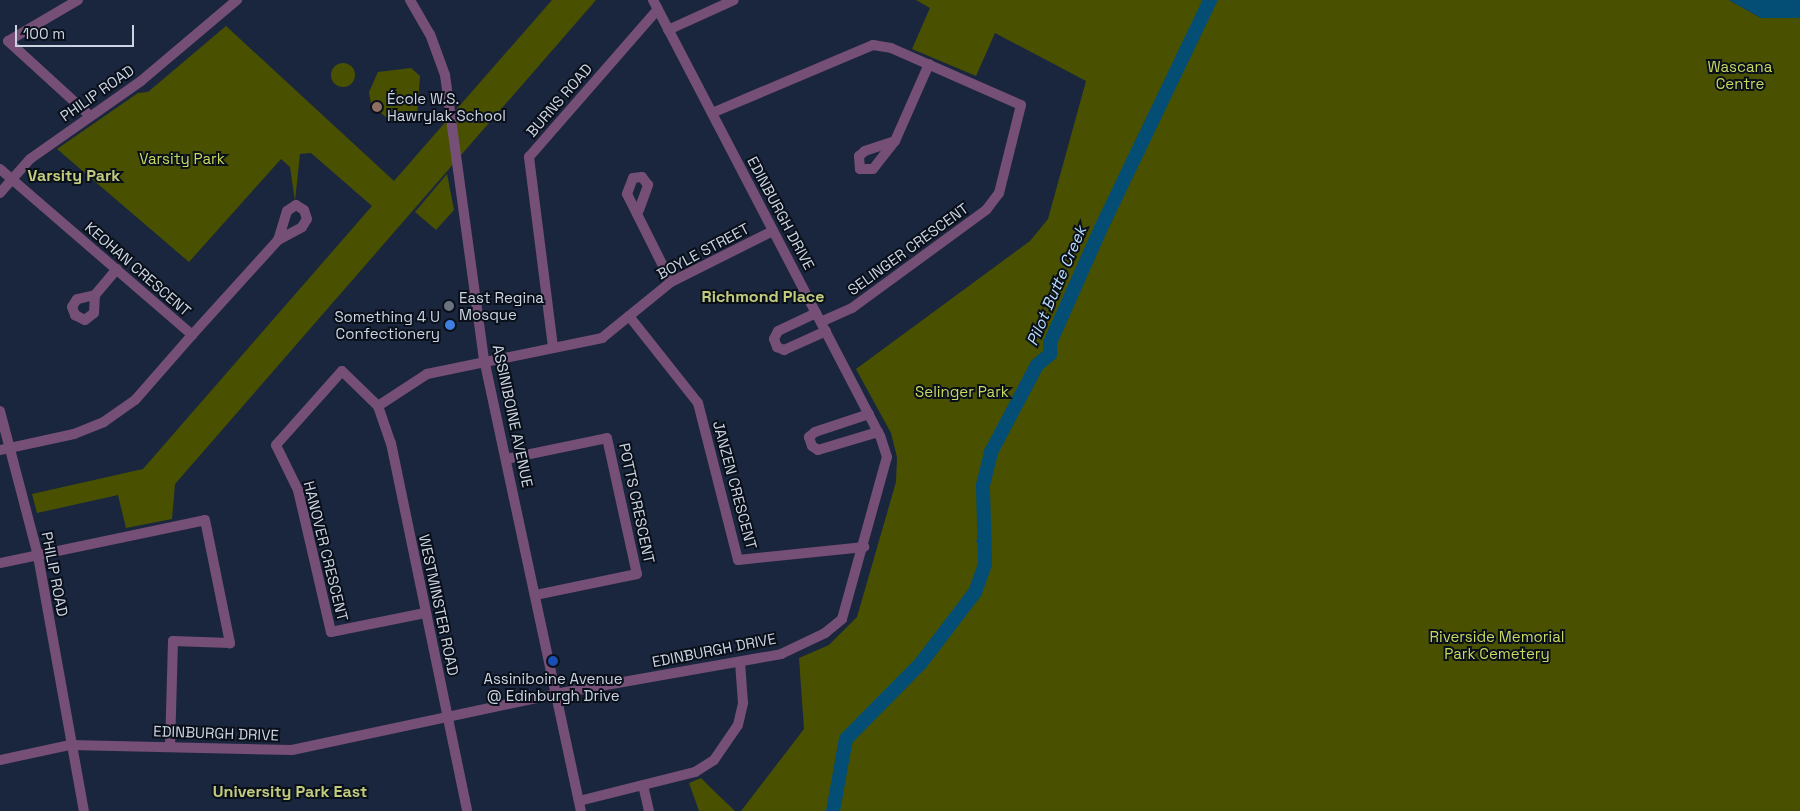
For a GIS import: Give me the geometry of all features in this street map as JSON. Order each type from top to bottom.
[{"type":"street","points":[[78,0],[8,41],[90,116]]},
{"type":"street","name":"PHILIP ROAD","points":[[0,193],[30,159],[170,58],[237,0]]},
{"type":"street","name":"ASSINIBOINE AVENUE","points":[[410,0],[430,34],[445,75],[484,360],[580,806]]},
{"type":"street","points":[[668,30],[734,0]]},
{"type":"street","name":"EDINBURGH DRIVE","points":[[0,760],[70,745],[170,746],[261,752],[292,750],[555,694],[740,662],[796,648],[842,619],[864,546],[887,457],[869,414],[655,5]]},
{"type":"street","name":"BURNS ROAD","points":[[553,347],[529,158],[655,5]]},
{"type":"street","name":"SELINGER CRESCENT","points":[[712,113],[873,45],[929,64],[1020,105],[999,193],[968,226],[824,327]]},
{"type":"street","points":[[895,141],[929,64]]},
{"type":"street","name":"KEOHAN CRESCENT","points":[[0,169],[192,335],[135,400],[104,422],[5,449]]},
{"type":"street","points":[[639,210],[640,225],[671,282]]},
{"type":"street","name":"BOYLE STREET","points":[[378,406],[427,374],[484,360],[602,338],[671,282],[773,231]]},
{"type":"street","points":[[192,335],[278,240]]},
{"type":"street","points":[[95,295],[117,269]]},
{"type":"street","points":[[816,313],[778,331],[774,340],[777,347],[784,350],[824,327]]},
{"type":"street","name":"JANZEN CRESCENT","points":[[629,316],[698,403],[738,560],[864,546]]},
{"type":"street","name":"HANOVER CRESCENT","points":[[378,406],[342,371],[276,445],[298,490],[331,632],[425,613]]},
{"type":"street","name":"WESTMINSTER ROAD","points":[[378,406],[391,443],[425,613],[468,811]]},
{"type":"street","name":"PHILIP ROAD","points":[[0,411],[5,449],[38,556],[70,745]]},
{"type":"street","points":[[869,414],[815,432],[809,437],[812,446],[818,450],[878,432]]},
{"type":"street","name":"POTTS CRESCENT","points":[[506,459],[607,438],[638,574],[536,595]]},
{"type":"street","points":[[0,563],[205,520],[230,643],[173,641],[170,746]]},
{"type":"street","points":[[580,806],[643,785],[695,772],[728,744],[744,703],[740,662]]},
{"type":"street","points":[[70,745],[84,811]]},
{"type":"street","points":[[643,785],[649,811]]},
{"type":"green space","points":[[552,0],[596,0],[175,484],[172,519],[126,528],[118,495],[37,513],[32,494],[143,469],[372,206],[311,153],[300,154],[295,201],[290,167],[281,159],[189,262],[57,149],[138,93],[148,92],[226,26],[394,181]]},
{"type":"green space","points":[[916,0],[1729,0],[1761,18],[1800,18],[1800,811],[741,811],[804,729],[799,658],[829,645],[857,617],[896,482],[897,457],[891,433],[856,369],[1030,241],[1048,219],[1086,81],[995,33],[976,76],[912,49],[930,8]]},
{"type":"green space","points":[[343,63],[351,67],[355,75],[351,83],[343,87],[335,83],[331,75],[335,67]]},
{"type":"green space","points":[[411,68],[420,76],[417,115],[390,121],[371,104],[369,92],[378,72]]},
{"type":"green space","points":[[447,174],[454,210],[436,230],[415,212]]},
{"type":"green space","points":[[701,778],[735,811],[699,811],[689,783]]},
{"type":"water","points":[[1729,0],[1800,0],[1800,18],[1761,18]]},
{"type":"waterway","name":"Pilot Butte Creek","points":[[833,811],[846,739],[921,663],[975,592],[985,564],[983,485],[991,452],[1037,365],[1050,354],[1050,343],[1101,228],[1210,0]]},
{"type":"waterway","name":"Pilot Butte Creek","points":[[977,541],[985,536]]},
{"type":"place","name":"École W.S. Hawrylak School","points":[[377,107]]},
{"type":"place","name":"East Regina Mosque","points":[[449,306]]},
{"type":"place","name":"Something 4 U Confectionery","points":[[450,325]]},
{"type":"place","name":"Assiniboine Avenue @ Edinburgh Drive","points":[[553,661]]},
{"type":"district","name":"Varsity Park","points":[[74,176]]},
{"type":"district","name":"Richmond Place","points":[[763,297]]},
{"type":"district","name":"University Park East","points":[[290,792]]},
{"type":"park label","name":"Wascana Centre","points":[[1740,74]]},
{"type":"park label","name":"Selinger Park","points":[[962,392]]},
{"type":"park label","name":"Riverside Memorial Park Cemetery","points":[[1497,644]]}]
